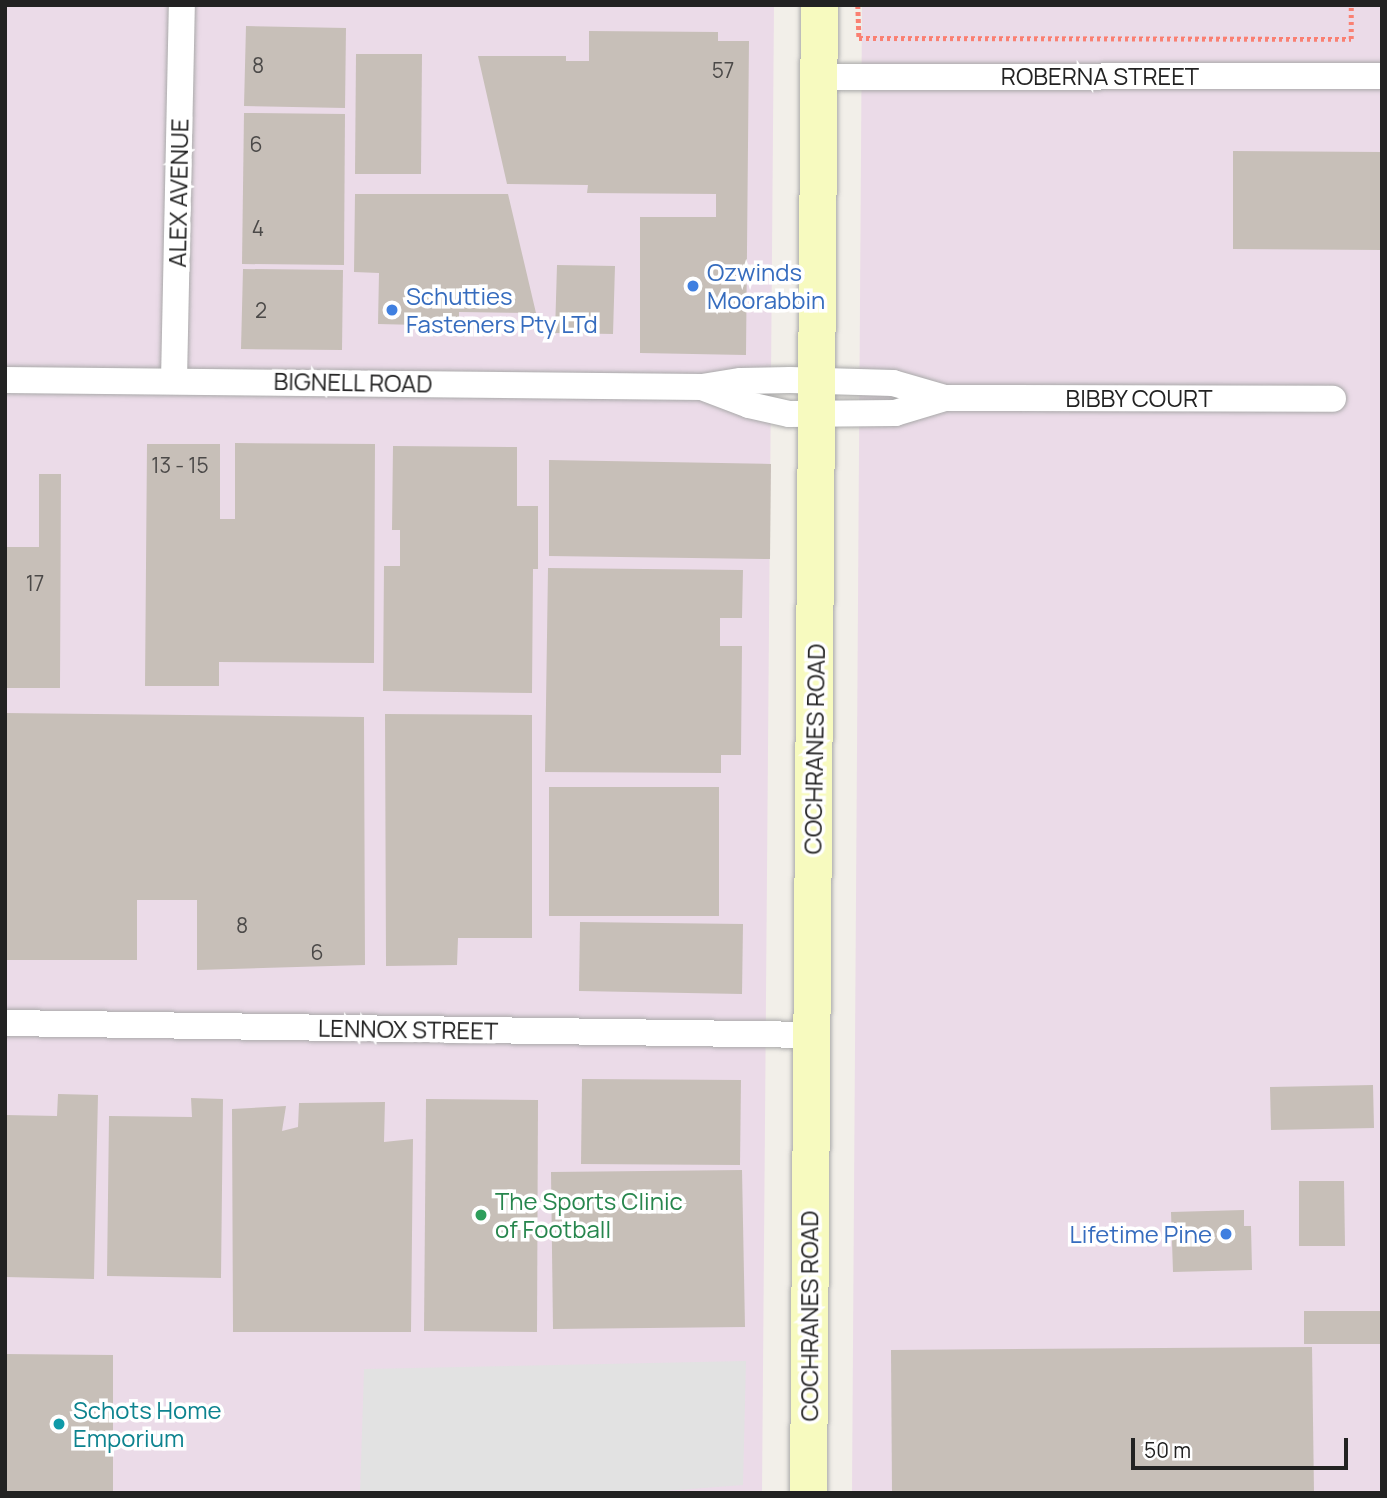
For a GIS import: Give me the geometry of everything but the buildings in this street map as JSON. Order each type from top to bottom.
[{"type":"street","name":"ALEX AVENUE","points":[[174,380],[182,5]]},
{"type":"street","name":"COCHRANES ROAD","points":[[808,1493],[819,5]]},
{"type":"street","name":"ROBERNA STREET","points":[[818,77],[1382,76]]},
{"type":"street","name":"BIGNELL ROAD","points":[[5,380],[702,387],[765,410],[816,398]]},
{"type":"street","name":"BIBBY COURT","points":[[816,398],[895,413],[944,398],[1333,399]]},
{"type":"street","name":"LENNOX STREET","points":[[5,1023],[811,1035]]},
{"type":"path","points":[[858,5],[859,38],[1351,39],[1351,5]]},
{"type":"shaded area","points":[[5,5],[774,5],[762,1493],[5,1493]]},
{"type":"shaded area","points":[[862,5],[1382,5],[1382,1493],[852,1493]]},
{"type":"shaded area","points":[[746,1361],[743,1485],[638,1493],[360,1493],[364,1369]]},
{"type":"place","name":"Ozwinds Moorabbin","points":[[693,286]]},
{"type":"place","name":"Schutties Fasteners Pty LTd","points":[[392,310]]},
{"type":"place","name":"The Sports Clinic of Football","points":[[481,1215]]},
{"type":"place","name":"Lifetime Pine","points":[[1226,1234]]},
{"type":"place","name":"Schots Home Emporium","points":[[59,1424]]}]
